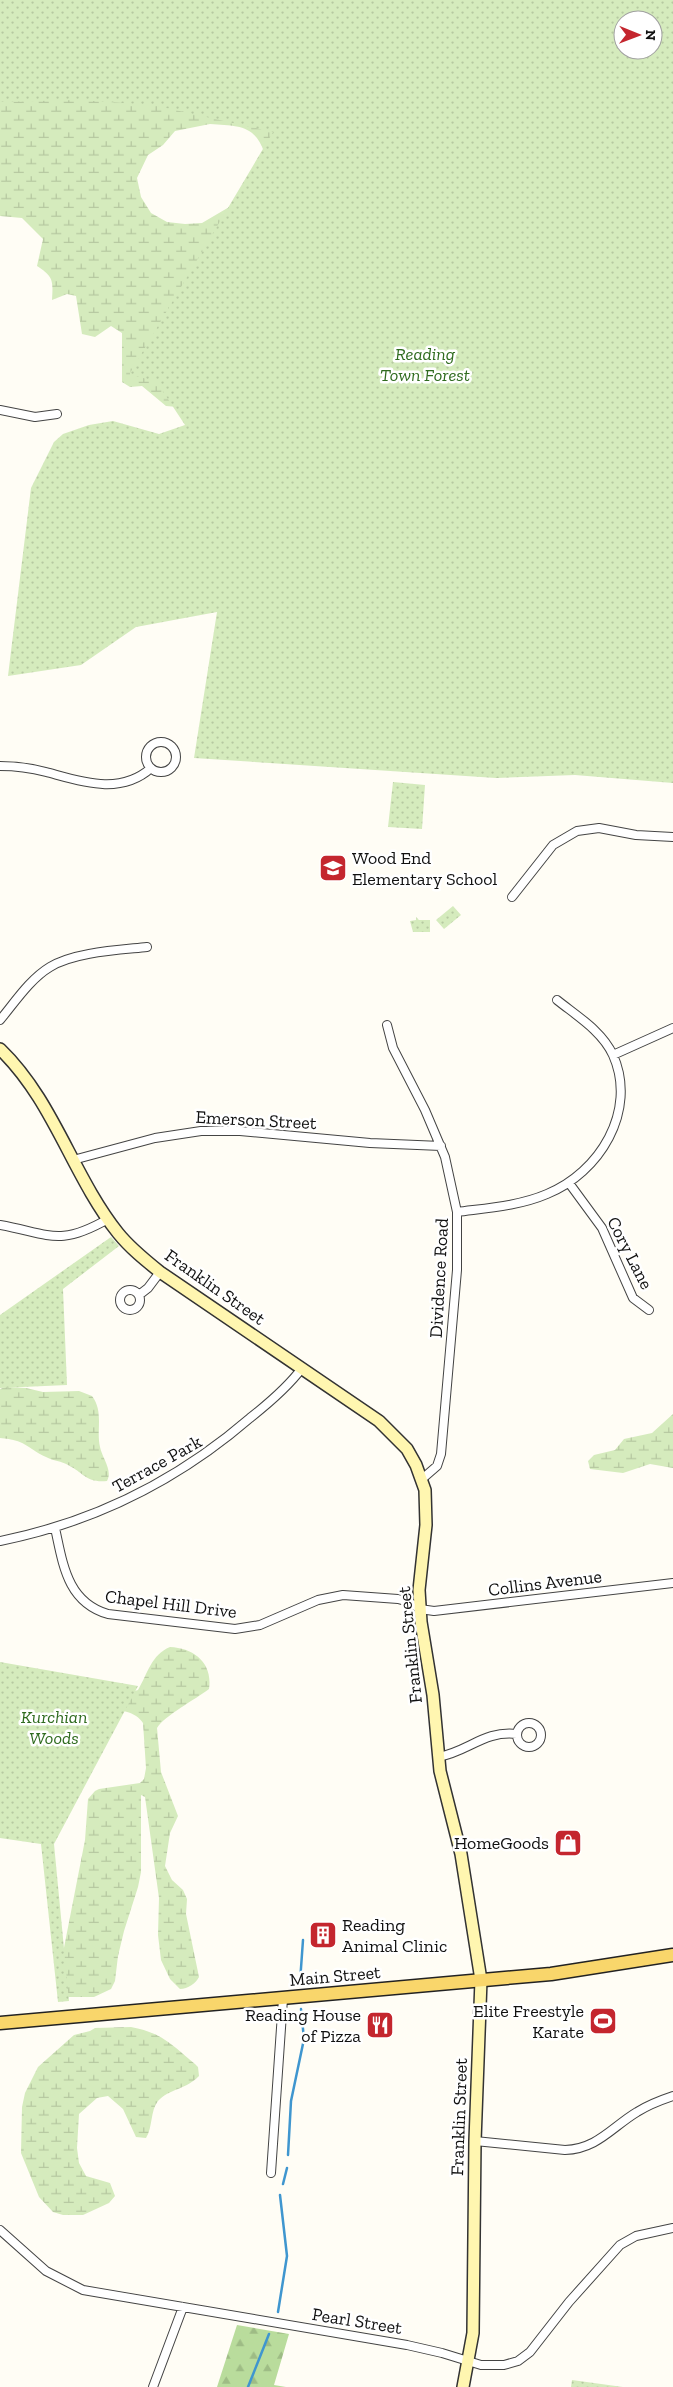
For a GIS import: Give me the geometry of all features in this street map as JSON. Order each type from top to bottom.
[{"type":"main road","name":"Franklin Street","points":[[0,1049],[36,1092],[108,1219],[132,1248],[160,1272],[390,1430],[407,1449],[422,1479],[427,1514],[420,1578],[420,1608],[433,1696],[438,1756],[461,1854],[481,1980],[474,2141],[472,2263],[474,2315],[469,2363],[463,2387]]},
{"type":"main road","name":"Main Street","points":[[0,2023],[567,1972],[673,1955]]},
{"type":"street","points":[[0,410],[38,418],[57,414]]},
{"type":"street","points":[[0,766],[33,769],[83,783],[99,785],[132,780],[152,768]]},
{"type":"street","points":[[512,897],[553,845],[576,831],[599,828],[636,835],[673,837]]},
{"type":"street","points":[[0,1020],[34,981],[54,965],[72,959],[147,947]]},
{"type":"street","points":[[457,1212],[526,1201],[546,1195],[568,1183],[598,1154],[614,1126],[620,1108],[621,1090],[619,1074],[613,1055],[602,1038],[588,1024],[557,1000]]},
{"type":"street","name":"Dividence Road","points":[[387,1025],[393,1048],[441,1146],[451,1176],[457,1212],[456,1278],[441,1457],[436,1468],[422,1479]]},
{"type":"street","points":[[613,1055],[673,1028]]},
{"type":"street","name":"Emerson Street","points":[[74,1160],[156,1138],[201,1131],[240,1131],[370,1143],[441,1146]]},
{"type":"street","name":"Cory Lane","points":[[568,1183],[604,1232],[633,1298],[648,1310]]},
{"type":"street","points":[[0,1224],[35,1234],[62,1237],[81,1233],[108,1219]]},
{"type":"street","points":[[139,1295],[147,1289],[160,1272]]},
{"type":"street","name":"Terrace Park","points":[[0,1541],[55,1528],[138,1494],[193,1464],[270,1402],[302,1368]]},
{"type":"street","name":"Chapel Hill Drive","points":[[55,1528],[66,1577],[71,1587],[87,1605],[108,1614],[230,1629],[260,1625],[318,1600],[335,1596],[398,1599],[420,1608]]},
{"type":"street","name":"Collins Avenue","points":[[420,1608],[434,1611],[673,1584]]},
{"type":"street","points":[[438,1756],[450,1754],[491,1735],[517,1734]]},
{"type":"street","points":[[271,2173],[283,1999]]},
{"type":"street","points":[[474,2141],[577,2150],[599,2141],[643,2108],[673,2096]]},
{"type":"street","name":"Pearl Street","points":[[0,2230],[46,2271],[75,2287],[183,2308],[407,2345],[442,2353],[469,2363],[489,2366],[504,2365],[523,2358],[530,2352],[569,2302],[617,2248],[636,2236],[673,2228]]},
{"type":"street","points":[[153,2387],[183,2308]]},
{"type":"green space","points":[[0,0],[316,17],[190,425],[178,407],[166,406],[142,386],[130,387],[122,382],[122,333],[111,326],[95,337],[82,334],[76,296],[67,294],[52,300],[51,280],[47,273],[37,266],[43,239],[22,218],[0,216]],"holes":[[[210,124],[236,126],[250,131],[260,143],[264,152],[236,203],[202,223],[167,222],[151,213],[141,197],[137,178],[148,155],[163,145],[175,131]]]},
{"type":"green space","name":"Reading Town Forest","points":[[0,0],[673,0],[673,783],[575,775],[496,778],[194,758],[217,612],[136,627],[81,665],[8,676],[31,488],[54,442],[63,434],[89,425],[113,421],[159,434],[185,425],[156,381],[130,375],[130,373],[273,132],[153,105],[78,100],[0,102]]},
{"type":"green space","points":[[393,782],[425,785],[422,829],[388,827]]},
{"type":"green space","points":[[453,906],[461,915],[444,929],[436,920]]},
{"type":"green space","points":[[416,917],[419,920],[430,920],[430,932],[413,932],[410,921],[416,920]]},
{"type":"green space","points":[[111,1237],[119,1246],[63,1289],[67,1385],[0,1388],[0,1315]]},
{"type":"green space","points":[[5,1387],[26,1388],[43,1392],[79,1391],[92,1396],[98,1408],[99,1441],[109,1473],[107,1481],[90,1479],[66,1464],[49,1458],[20,1442],[0,1438],[0,1389]]},
{"type":"green space","points":[[673,1414],[673,1468],[650,1464],[623,1473],[590,1469],[588,1461],[594,1455],[615,1450],[624,1439],[652,1433]]},
{"type":"green space","points":[[170,1647],[187,1650],[200,1659],[208,1672],[209,1680],[209,1689],[173,1713],[157,1728],[161,1772],[178,1816],[170,1833],[165,1866],[172,1880],[183,1890],[187,1899],[186,1914],[199,1977],[191,1985],[180,1989],[170,1979],[161,1960],[158,1935],[159,1898],[145,1797],[141,1795],[141,1872],[118,1956],[115,1981],[111,1989],[94,1997],[66,1997],[62,1958],[85,1840],[88,1799],[99,1789],[140,1783],[144,1779],[146,1768],[143,1723],[137,1717],[119,1710],[108,1709],[66,1711],[138,1690],[154,1660]]},
{"type":"green space","name":"Kurchian Woods","points":[[0,1662],[138,1686],[54,1844],[69,2001],[58,2002],[41,1844],[0,1838]]},
{"type":"green space","points":[[131,2027],[151,2032],[172,2045],[198,2067],[199,2076],[189,2084],[167,2094],[158,2101],[155,2105],[146,2138],[136,2137],[123,2109],[108,2096],[97,2098],[79,2114],[77,2148],[79,2163],[86,2176],[110,2183],[115,2196],[109,2203],[83,2215],[63,2215],[53,2212],[39,2197],[21,2153],[22,2107],[25,2093],[38,2067],[74,2035],[95,2028]]},
{"type":"green space","points":[[237,2325],[289,2334],[274,2385],[286,2387],[217,2387]]},
{"type":"green space","points":[[572,2380],[623,2387],[571,2387]]},
{"type":"waterway","points":[[300,1982],[303,1940]]},
{"type":"waterway","points":[[288,2155],[291,2101],[304,2039],[301,2009]]},
{"type":"waterway","points":[[283,2184],[287,2168]]},
{"type":"waterway","points":[[278,2312],[287,2256],[280,2195]]},
{"type":"waterway","points":[[248,2387],[269,2334]]},
{"type":"place","name":"Wood End Elementary School","points":[[333,868]]},
{"type":"place","name":"HomeGoods","points":[[568,1843]]},
{"type":"place","name":"Reading Animal Clinic","points":[[323,1935]]},
{"type":"place","name":"Elite Freestyle Karate","points":[[603,2021]]},
{"type":"place","name":"Reading House of Pizza","points":[[380,2025]]}]
